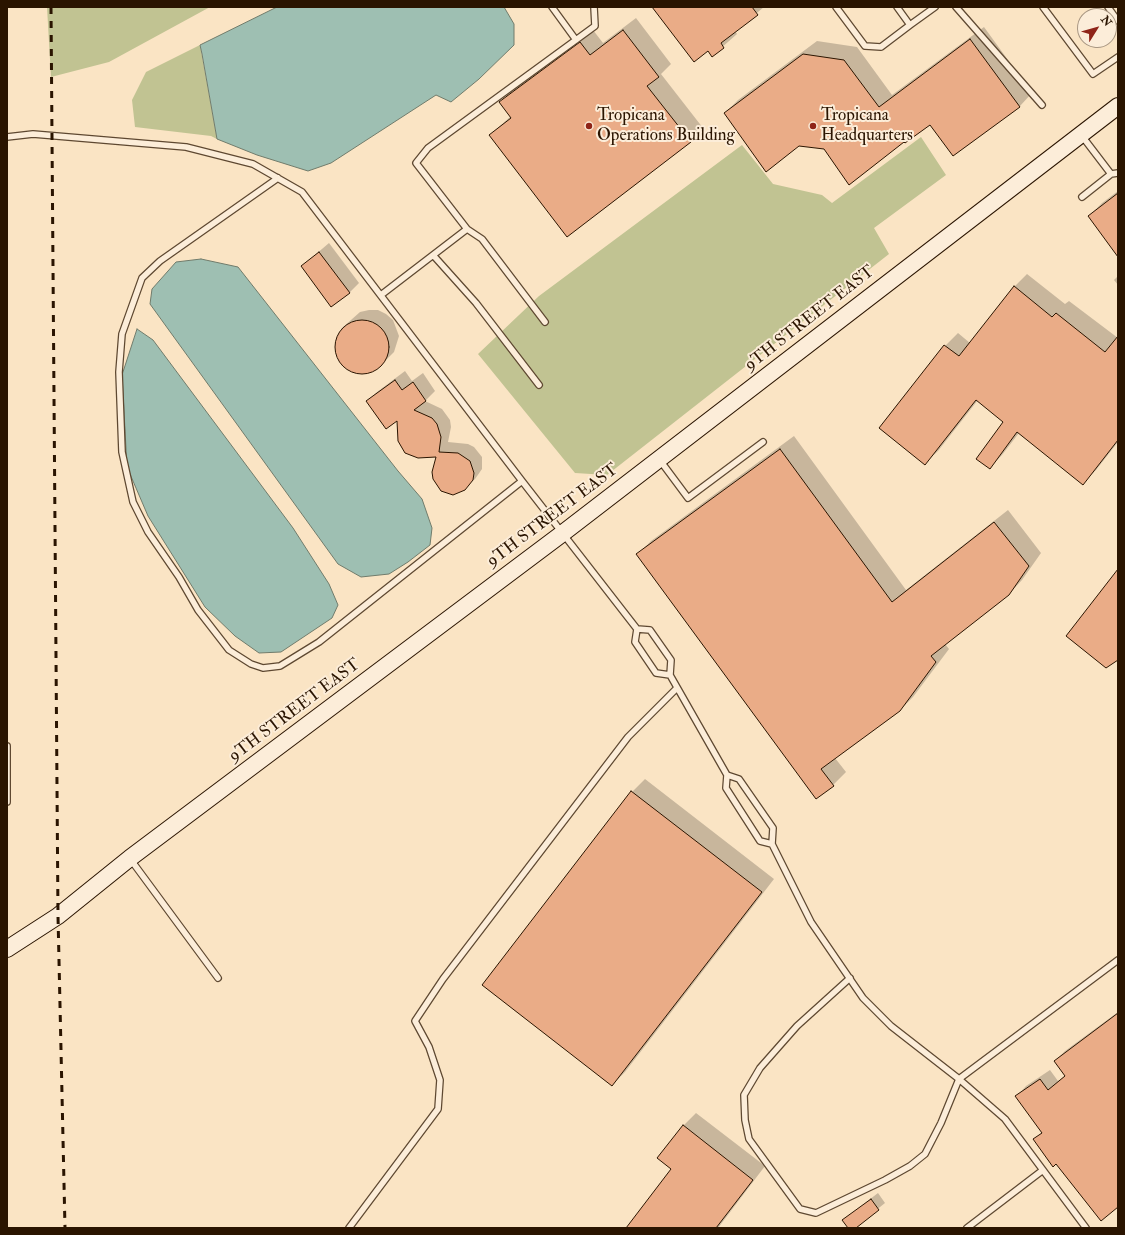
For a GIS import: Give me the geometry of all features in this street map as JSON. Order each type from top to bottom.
[{"type":"street","name":"9TH STREET EAST","points":[[9,944],[58,916],[130,858],[563,533],[1118,106]]},
{"type":"lane","points":[[552,7],[576,40]]},
{"type":"lane","points":[[545,322],[482,240],[467,229],[416,163],[428,148],[595,26],[594,7]]},
{"type":"lane","points":[[836,7],[865,46],[881,47],[935,7]]},
{"type":"lane","points":[[897,7],[910,25]]},
{"type":"lane","points":[[956,7],[1042,105]]},
{"type":"lane","points":[[1043,7],[1093,74],[1118,57]]},
{"type":"lane","points":[[1108,7],[1118,21]]},
{"type":"lane","points":[[7,137],[34,134],[186,147],[254,164],[302,192],[522,481],[637,629],[635,642],[656,673],[670,675]]},
{"type":"lane","points":[[1081,135],[1111,174]]},
{"type":"lane","points":[[1082,197],[1111,174],[1118,173]]},
{"type":"lane","points":[[278,178],[160,261],[142,278],[122,334],[119,372],[122,452],[133,502],[148,532],[179,576],[198,610],[229,650],[251,664],[263,668],[280,666],[319,642],[522,481]]},
{"type":"lane","points":[[381,296],[467,229]]},
{"type":"lane","points":[[433,255],[476,303],[539,385]]},
{"type":"lane","points":[[659,459],[688,498],[763,442]]},
{"type":"lane","points":[[637,629],[650,630],[671,660],[670,675],[727,775],[726,788],[760,841],[772,844]]},
{"type":"lane","points":[[349,1228],[438,1109],[440,1080],[429,1047],[415,1021],[443,979],[628,737],[677,688]]},
{"type":"lane","points":[[7,746],[7,802]]},
{"type":"lane","points":[[727,775],[739,780],[773,828],[772,844],[811,922],[863,998],[891,1026],[959,1079],[1005,1119],[1086,1228]]},
{"type":"lane","points":[[130,858],[218,978]]},
{"type":"lane","points":[[850,978],[797,1026],[760,1068],[744,1094],[745,1120],[749,1139],[800,1208],[816,1213],[910,1166],[925,1154],[941,1122],[959,1079],[1118,960]]},
{"type":"lane","points":[[967,1228],[1043,1170]]},
{"type":"green space","points":[[47,7],[210,7],[109,62],[51,77]]},
{"type":"green space","points":[[200,45],[217,139],[211,136],[135,127],[132,100],[146,72]]},
{"type":"green space","points":[[921,137],[946,175],[874,228],[889,254],[607,475],[575,473],[478,354],[539,296],[742,145],[773,184],[822,195],[832,203]]},
{"type":"shaded area","points":[[277,7],[504,7],[514,24],[514,45],[479,79],[451,102],[436,95],[331,163],[308,171],[257,155],[217,139],[200,45]]},
{"type":"shaded area","points":[[201,259],[238,267],[398,471],[422,499],[432,528],[430,545],[408,562],[389,574],[361,577],[338,564],[150,304],[152,289],[176,262]]},
{"type":"shaded area","points":[[137,329],[153,340],[293,528],[329,584],[338,605],[332,618],[281,652],[259,653],[235,636],[205,607],[148,516],[127,467],[122,375]]},
{"type":"building","points":[[652,7],[752,7],[758,15],[721,43],[724,48],[712,57],[708,51],[694,62]]},
{"type":"building","name":"Tropicana Operations Building","points":[[623,30],[659,77],[647,86],[691,142],[567,237],[489,135],[511,118],[499,102],[580,42],[590,55]]},
{"type":"building","name":"Tropicana Headquarters","points":[[970,39],[1020,107],[953,156],[930,125],[905,143],[904,142],[849,185],[824,149],[799,146],[766,172],[724,113],[803,54],[844,60],[879,107]]},
{"type":"building","points":[[1118,193],[1118,257],[1088,216]]},
{"type":"building","points":[[319,252],[350,293],[331,307],[301,266]]},
{"type":"building","points":[[1014,286],[1052,317],[1056,313],[1105,352],[1118,336],[1118,440],[1083,485],[1017,432],[990,469],[976,459],[1003,422],[976,400],[925,465],[879,428],[944,345],[959,356]]},
{"type":"building","points":[[357,320],[367,320],[377,324],[385,332],[389,342],[389,352],[385,362],[377,370],[367,374],[357,374],[347,370],[339,362],[335,352],[335,342],[339,332],[347,324]]},
{"type":"building","points":[[395,380],[402,390],[413,382],[426,401],[414,410],[432,418],[437,424],[441,437],[439,452],[458,453],[470,461],[474,473],[473,480],[465,490],[453,495],[441,491],[433,479],[432,472],[436,457],[418,458],[405,453],[398,441],[397,421],[386,429],[366,401]]},
{"type":"building","points":[[780,449],[892,602],[994,522],[1029,566],[1009,595],[931,656],[936,662],[900,711],[821,769],[834,786],[816,799],[636,554]]},
{"type":"building","points":[[1118,569],[1118,660],[1106,668],[1066,636]]},
{"type":"building","points":[[631,791],[762,892],[612,1086],[482,985]]},
{"type":"building","points":[[1118,1013],[1118,1207],[1101,1221],[1056,1164],[1053,1167],[1033,1139],[1042,1133],[1015,1096],[1040,1079],[1048,1090],[1065,1076],[1054,1061]]},
{"type":"building","points":[[683,1125],[753,1180],[716,1228],[626,1228],[671,1169],[657,1158]]},
{"type":"building","points":[[871,1199],[879,1210],[856,1228],[848,1228],[842,1220]]},
{"type":"railway","points":[[51,7],[58,916],[65,1228]]},
{"type":"place","name":"Tropicana Operations Building","points":[[589,126]]},
{"type":"place","name":"Tropicana Headquarters","points":[[813,126]]}]
